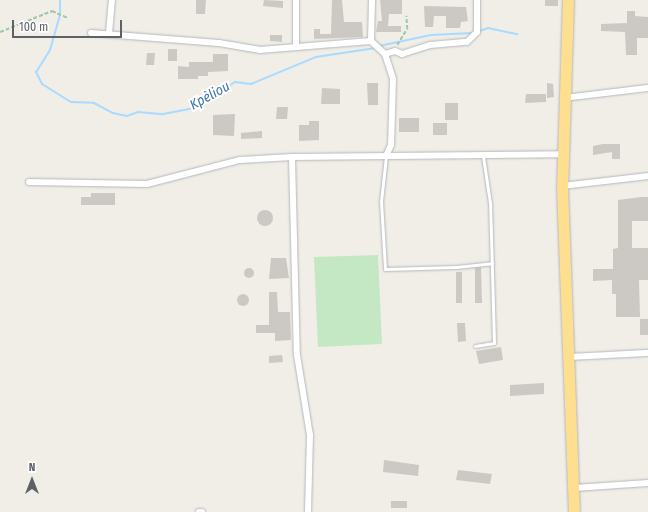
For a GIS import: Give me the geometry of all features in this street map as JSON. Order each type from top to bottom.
[{"type":"highway","points":[[568,0],[562,186],[574,512]]},
{"type":"street","points":[[109,33],[112,0]]},
{"type":"street","points":[[296,0],[296,46]]},
{"type":"street","points":[[372,0],[373,42],[383,52],[393,79],[391,145],[386,156]]},
{"type":"street","points":[[383,52],[395,51],[402,54],[430,45],[467,42],[477,32],[477,0]]},
{"type":"street","points":[[91,33],[109,33],[260,50],[296,46],[373,42]]},
{"type":"street","points":[[564,98],[648,88]]},
{"type":"street","points":[[29,182],[147,184],[240,160],[292,157],[564,154]]},
{"type":"street","points":[[292,157],[297,355],[310,435],[308,512]]},
{"type":"street","points":[[562,186],[648,176]]},
{"type":"street","points":[[568,357],[648,353]]},
{"type":"street","points":[[574,488],[648,483]]},
{"type":"lane","points":[[386,156],[381,201],[384,269],[456,267],[492,263]]},
{"type":"lane","points":[[475,346],[494,343],[490,203],[483,156]]},
{"type":"path","points":[[0,32],[52,10],[68,18]]},
{"type":"path","points":[[395,51],[408,27],[406,16]]},
{"type":"green space","points":[[378,255],[382,344],[318,347],[314,257]]},
{"type":"building","points":[[196,0],[206,0],[205,14],[196,14]]},
{"type":"building","points":[[264,0],[283,1],[283,8],[263,6]]},
{"type":"building","points":[[332,0],[342,0],[344,22],[362,22],[363,37],[314,39],[314,29],[320,29],[320,34],[331,34]]},
{"type":"building","points":[[380,0],[402,0],[402,14],[389,14],[388,26],[401,26],[401,32],[376,32],[378,21],[382,21]]},
{"type":"building","points":[[545,0],[558,0],[558,6],[545,6]]},
{"type":"building","points":[[424,6],[466,7],[468,21],[461,22],[460,28],[446,28],[446,16],[434,16],[433,27],[425,27]]},
{"type":"building","points":[[627,11],[635,11],[635,16],[648,17],[648,38],[637,38],[637,55],[626,55],[625,32],[601,31],[601,24],[627,23]]},
{"type":"building","points":[[270,35],[282,35],[282,42],[270,41]]},
{"type":"building","points":[[168,49],[177,49],[177,61],[168,61]]},
{"type":"building","points":[[147,53],[155,53],[154,65],[146,65]]},
{"type":"building","points":[[213,54],[228,54],[228,71],[208,72],[208,76],[198,76],[198,79],[178,79],[178,66],[189,67],[189,62],[213,62]]},
{"type":"building","points":[[367,83],[378,83],[378,105],[368,105]]},
{"type":"building","points":[[547,83],[553,84],[554,97],[547,98]]},
{"type":"building","points":[[322,88],[340,89],[340,104],[321,104]]},
{"type":"building","points":[[526,94],[546,94],[546,102],[525,103]]},
{"type":"building","points":[[445,103],[458,103],[458,120],[445,120]]},
{"type":"building","points":[[277,107],[288,107],[287,119],[276,119]]},
{"type":"building","points":[[235,114],[234,136],[213,135],[213,115]]},
{"type":"building","points":[[399,118],[419,118],[419,132],[399,132]]},
{"type":"building","points":[[309,121],[319,121],[319,140],[299,141],[299,125],[309,125]]},
{"type":"building","points":[[433,123],[447,123],[447,135],[433,135]]},
{"type":"building","points":[[262,131],[262,138],[241,139],[241,133]]},
{"type":"building","points":[[603,144],[620,144],[620,159],[612,159],[612,152],[593,155],[593,146]]},
{"type":"building","points":[[91,193],[115,193],[115,205],[81,205],[81,197],[91,197]]},
{"type":"building","points":[[648,197],[648,221],[632,221],[632,248],[648,248],[648,280],[639,280],[640,317],[616,317],[616,294],[612,294],[612,280],[593,281],[593,269],[613,269],[613,249],[618,248],[618,200]]},
{"type":"building","points":[[265,210],[272,215],[273,218],[268,225],[265,226],[258,221],[257,218],[262,211]]},
{"type":"building","points":[[271,258],[286,258],[289,278],[269,279]]},
{"type":"building","points":[[481,267],[482,303],[475,303],[475,268]]},
{"type":"building","points":[[247,268],[251,268],[253,269],[253,277],[247,278],[244,275],[244,271]]},
{"type":"building","points":[[456,272],[462,272],[462,303],[456,303]]},
{"type":"building","points":[[269,292],[277,292],[278,312],[290,312],[291,340],[275,341],[275,333],[256,333],[256,325],[269,325]]},
{"type":"building","points":[[241,294],[245,294],[249,300],[245,306],[241,306],[237,302],[237,298]]},
{"type":"building","points":[[640,319],[648,319],[648,335],[640,335]]},
{"type":"building","points":[[457,323],[465,323],[466,341],[458,342]]},
{"type":"building","points":[[501,347],[503,360],[479,364],[476,351]]},
{"type":"building","points":[[282,355],[283,362],[269,363],[269,356]]},
{"type":"building","points":[[544,383],[544,394],[510,396],[510,385]]},
{"type":"building","points":[[384,460],[419,465],[418,476],[383,472]]},
{"type":"building","points":[[458,470],[492,474],[490,484],[456,480]]},
{"type":"building","points":[[391,501],[407,501],[407,508],[391,508]]},
{"type":"waterway","name":"Kpèliou","points":[[60,0],[60,15],[50,50],[36,72],[42,84],[71,102],[94,103],[113,113],[127,116],[138,112],[163,114],[194,108],[235,82],[251,84],[316,57],[375,48]]},
{"type":"waterway","name":"Kpèliou","points":[[479,31],[488,28],[517,34]]},
{"type":"waterway","name":"Kpèliou","points":[[379,46],[431,35],[473,33]]}]
